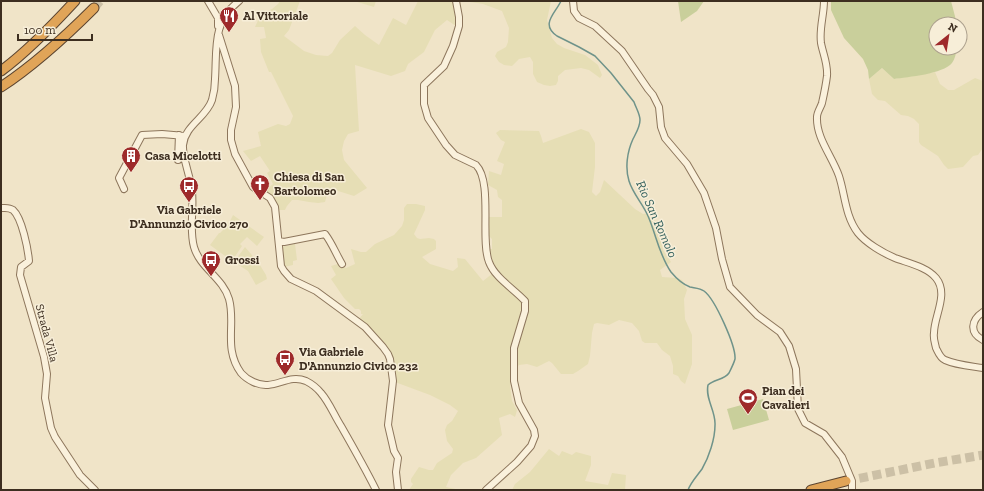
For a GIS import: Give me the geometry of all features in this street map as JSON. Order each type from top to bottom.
[{"type":"highway","points":[[1,72],[36,42],[75,1]]},
{"type":"highway","points":[[1,87],[50,51],[94,8]]},
{"type":"highway","points":[[810,490],[846,481]]},
{"type":"street","points":[[178,160],[182,136],[207,110],[212,100],[218,18],[208,1]]},
{"type":"street","points":[[238,1],[233,5],[221,22],[218,31],[236,86],[236,107],[231,130],[231,140],[235,154],[253,187],[270,198],[275,207],[281,266],[284,271],[291,279],[316,291],[359,323],[383,346],[390,359],[393,381],[388,425],[392,445],[398,458],[396,472],[398,490]]},
{"type":"street","points":[[456,1],[459,26],[453,46],[444,66],[424,85],[425,112],[446,145],[455,155],[476,165],[479,168],[484,188],[487,251],[489,262],[497,274],[525,301],[525,311],[514,348],[514,381],[519,402],[531,424],[535,436],[531,446],[517,462],[486,490]]},
{"type":"street","points":[[573,1],[574,11],[579,18],[595,26],[622,51],[653,95],[659,107],[661,127],[665,138],[687,164],[704,193],[716,228],[722,259],[730,288],[757,315],[780,332],[790,346],[796,369],[798,408],[805,423],[824,434],[842,457],[852,481],[852,490]]},
{"type":"street","points":[[824,1],[821,43],[826,60],[827,76],[822,104],[817,115],[818,130],[839,176],[847,209],[852,221],[858,232],[868,242],[893,257],[927,271],[936,278],[940,288],[941,300],[934,333],[934,343],[937,352],[943,359],[954,363],[983,368]]},
{"type":"street","points":[[124,189],[119,178],[142,135],[162,134],[182,136]]},
{"type":"street","points":[[182,136],[192,194],[192,240],[199,258],[205,267],[223,286],[228,298],[231,308],[231,344],[237,365],[242,374],[249,380],[257,383],[268,385],[296,379],[305,381],[316,387],[328,403],[376,490]]},
{"type":"street","name":"Strada Villa","points":[[1,208],[7,207],[12,209],[16,214],[26,242],[29,261],[21,267],[20,275],[44,357],[47,374],[45,398],[51,428],[55,437],[80,476],[95,490]]},
{"type":"street","points":[[279,241],[284,242],[325,234],[342,264]]},
{"type":"street","points":[[983,312],[975,320],[973,330],[975,334],[983,340]]},
{"type":"shaded area","points":[[280,1],[300,1],[289,30],[284,36],[304,51],[316,55],[328,56],[332,53],[340,40],[355,26],[379,45],[393,18],[406,25],[418,1],[460,1],[458,3],[456,26],[447,20],[435,30],[424,52],[408,64],[405,71],[391,76],[355,65],[359,131],[348,134],[344,141],[342,150],[344,160],[367,188],[354,196],[335,190],[328,192],[325,202],[318,203],[292,200],[285,210],[278,210],[278,206],[265,191],[273,184],[267,173],[270,171],[260,156],[251,161],[243,151],[261,146],[258,132],[278,124],[286,126],[290,124],[293,116],[271,72],[269,72],[261,52],[260,39],[266,38],[264,27],[255,27],[261,14],[272,9]]},
{"type":"shaded area","points":[[354,1],[376,1],[374,7]]},
{"type":"shaded area","points":[[464,1],[551,1],[547,20],[552,38],[557,44],[564,48],[585,55],[598,65],[602,75],[600,78],[589,70],[581,68],[565,70],[558,76],[556,85],[550,86],[537,82],[533,74],[533,62],[530,57],[519,59],[512,66],[504,65],[499,62],[495,56],[497,52],[506,47],[508,42],[509,28],[502,11],[483,4]]},
{"type":"shaded area","points":[[882,68],[894,79],[935,72],[940,84],[948,90],[954,90],[975,78],[983,81],[983,148],[978,155],[973,156],[963,167],[948,169],[938,156],[921,145],[919,142],[919,124],[908,116],[901,115],[885,101],[878,100],[872,94],[869,79]]},
{"type":"shaded area","points":[[581,129],[589,132],[595,143],[595,167],[592,192],[596,196],[600,192],[604,180],[635,209],[643,214],[649,213],[658,224],[663,250],[671,262],[660,270],[662,277],[682,280],[687,290],[684,299],[685,319],[692,335],[692,364],[685,384],[678,376],[673,374],[673,366],[670,356],[662,350],[657,343],[645,343],[642,341],[639,331],[632,323],[619,320],[609,325],[594,324],[588,364],[573,374],[561,374],[549,361],[537,367],[527,364],[519,365],[516,368],[510,385],[512,401],[517,410],[515,417],[510,414],[499,418],[502,435],[476,458],[463,463],[451,475],[446,487],[460,490],[409,490],[413,484],[411,479],[419,467],[433,470],[437,463],[452,453],[453,449],[447,441],[445,430],[458,411],[450,405],[430,395],[395,382],[392,362],[358,320],[363,314],[361,314],[361,311],[359,309],[355,309],[344,298],[331,279],[336,275],[331,266],[338,264],[346,268],[355,264],[351,249],[366,252],[375,244],[394,235],[402,226],[404,220],[404,208],[407,204],[416,204],[425,206],[425,210],[414,234],[420,239],[429,238],[436,241],[436,249],[422,257],[430,264],[453,271],[458,267],[457,258],[465,259],[483,281],[497,270],[490,258],[489,249],[492,249],[492,239],[489,236],[488,217],[502,217],[502,200],[498,197],[497,190],[488,185],[489,171],[501,175],[504,164],[497,161],[505,142],[501,140],[496,133],[500,130],[539,131],[543,143]]},
{"type":"shaded area","points":[[233,215],[264,237],[257,246],[247,237],[240,244],[242,246],[232,261],[210,245],[223,230],[219,226],[224,221],[229,223]]},
{"type":"shaded area","points":[[295,244],[297,260],[293,261],[293,265],[284,267],[281,247]]},
{"type":"shaded area","points":[[245,247],[258,262],[266,275],[267,279],[256,285],[248,271],[234,262]]},
{"type":"shaded area","points":[[549,449],[559,456],[562,451],[572,455],[576,452],[591,456],[591,465],[585,481],[608,485],[612,473],[626,475],[625,490],[512,490],[515,484],[530,472]]},
{"type":"green space","points":[[678,1],[704,1],[697,11],[681,22]]},
{"type":"green space","points":[[831,1],[951,1],[955,16],[928,16],[928,56],[955,56],[954,60],[947,67],[941,70],[894,79],[882,68],[869,79],[868,70],[863,59],[844,38],[831,10]]},
{"type":"green space","name":"Pian dei Cavalieri","points":[[763,399],[769,420],[733,430],[727,409]]},
{"type":"waterway","name":"Rio San Romolo","points":[[561,1],[550,19],[549,23],[552,32],[595,56],[611,73],[634,102],[638,111],[640,123],[628,155],[628,176],[633,190],[651,223],[663,259],[679,281],[690,287],[702,290],[709,296],[724,323],[732,344],[735,359],[729,373],[708,385],[707,390],[715,420],[714,436],[705,464],[688,490]]},
{"type":"tunnel","points":[[94,8],[100,1]]},
{"type":"tunnel","points":[[846,481],[983,455]]},
{"type":"place","name":"Al Vittoriale","points":[[229,33]]},
{"type":"place","name":"Casa Micelotti","points":[[131,173]]},
{"type":"place","name":"Chiesa di San Bartolomeo","points":[[260,201]]},
{"type":"place","name":"Via Gabriele D'Annunzio Civico 270","points":[[189,203]]},
{"type":"place","name":"Grossi","points":[[211,277]]},
{"type":"place","name":"Via Gabriele D'Annunzio Civico 232","points":[[285,376]]},
{"type":"place","name":"Pian dei Cavalieri","points":[[748,415]]}]
